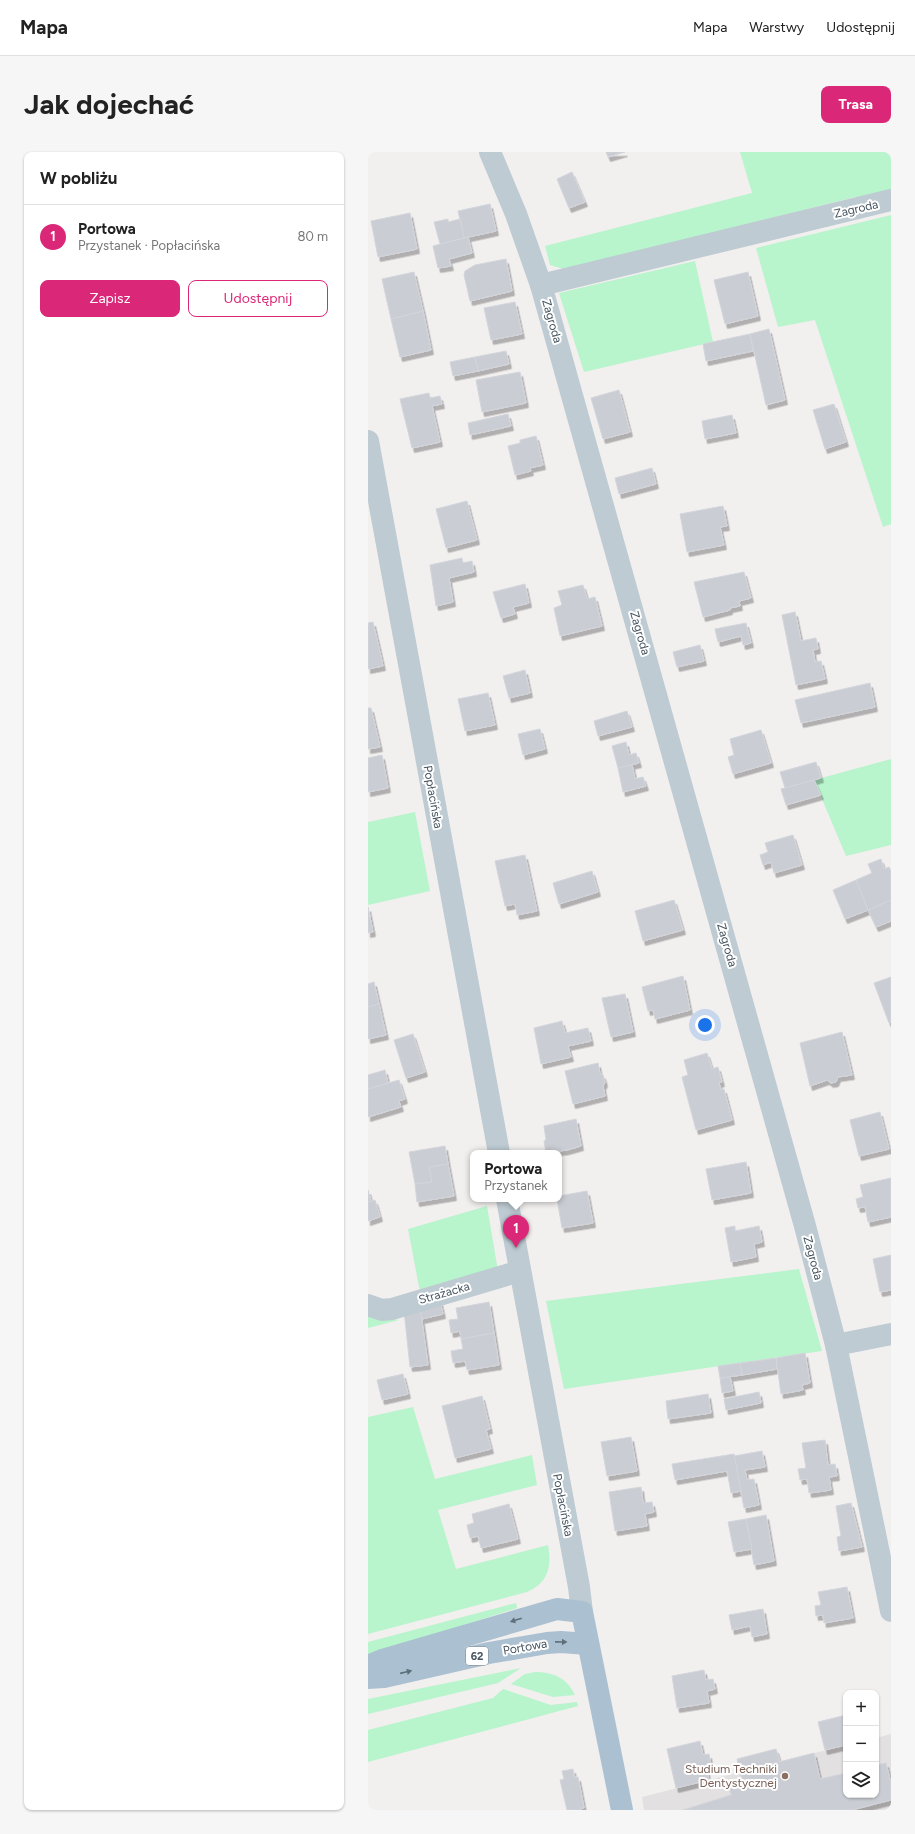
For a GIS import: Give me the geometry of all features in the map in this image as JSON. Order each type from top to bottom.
[{"type":"main road","name":"62","points":[[368,1666],[382,1660],[544,1612],[557,1609],[582,1612]]},
{"type":"main road","name":"Popłacińska","points":[[582,1612],[622,1810]]},
{"type":"main road","name":"Portowa","points":[[368,1678],[384,1677],[489,1653],[547,1643],[561,1642],[588,1644]]},
{"type":"street","name":"Zagroda","points":[[490,152],[516,214],[541,285],[768,1091],[836,1345],[891,1611]]},
{"type":"street","name":"Zagroda","points":[[541,285],[891,200]]},
{"type":"street","name":"Popłacińska","points":[[368,441],[498,1150]]},
{"type":"street","name":"Popłacińska","points":[[508,1202],[582,1612]]},
{"type":"street","name":"Strażacka","points":[[368,1305],[382,1310],[392,1309],[520,1271]]},
{"type":"street","points":[[836,1345],[891,1334]]},
{"type":"shaded area","name":"Studium Techniki Dentystycznej","points":[[891,1734],[891,1807],[885,1810],[644,1810],[642,1797],[843,1746],[843,1798],[879,1798],[879,1737]]},
{"type":"green space","points":[[740,152],[891,152],[891,192],[856,201],[855,197],[567,270],[550,265],[545,246],[752,193]]},
{"type":"green space","points":[[891,215],[891,524],[883,527],[815,320],[778,327],[756,248]]},
{"type":"green space","points":[[695,261],[713,342],[584,372],[559,293]]},
{"type":"green space","points":[[891,759],[891,845],[846,856],[814,780]]},
{"type":"green space","points":[[415,812],[430,891],[368,905],[368,822]]},
{"type":"green space","points":[[487,1206],[498,1271],[420,1292],[408,1229]]},
{"type":"green space","points":[[799,1269],[822,1351],[564,1389],[546,1301]]},
{"type":"green space","points":[[368,1314],[399,1320],[368,1328]]},
{"type":"green space","points":[[413,1407],[435,1479],[532,1455],[537,1485],[438,1510],[456,1569],[548,1545],[549,1567],[540,1584],[527,1592],[368,1634],[368,1417]]},
{"type":"green space","points":[[516,1603],[517,1608],[368,1656],[368,1642]]},
{"type":"green space","points":[[521,1668],[498,1683],[368,1714],[368,1699]]},
{"type":"green space","points":[[535,1672],[548,1673],[559,1677],[568,1684],[575,1695],[553,1697],[511,1684],[525,1674]]},
{"type":"green space","points":[[503,1689],[551,1705],[577,1702],[578,1706],[368,1762],[368,1730],[493,1698]]},
{"type":"building","points":[[606,152],[625,152],[608,157]]},
{"type":"building","points":[[572,172],[585,202],[569,208],[557,179]]},
{"type":"building","points":[[490,204],[496,231],[464,238],[458,211]]},
{"type":"building","points":[[410,213],[417,249],[378,257],[371,221]]},
{"type":"building","points":[[448,219],[448,222],[460,219],[464,238],[440,244],[434,222]]},
{"type":"building","points":[[468,237],[472,253],[449,259],[451,266],[438,268],[433,246]]},
{"type":"building","points":[[506,259],[512,291],[470,301],[464,275],[465,271],[475,265]]},
{"type":"building","points":[[414,272],[423,311],[391,319],[382,279]]},
{"type":"building","points":[[748,272],[758,316],[725,324],[714,280]]},
{"type":"building","points":[[515,302],[522,334],[491,340],[484,308]]},
{"type":"building","points":[[423,311],[431,350],[400,357],[391,319]]},
{"type":"building","points":[[769,329],[785,400],[766,405],[750,334]]},
{"type":"building","points":[[750,334],[753,351],[706,361],[703,344]]},
{"type":"building","points":[[506,351],[509,364],[478,371],[475,357]]},
{"type":"building","points":[[475,357],[478,371],[453,376],[450,362]]},
{"type":"building","points":[[520,372],[526,403],[482,412],[476,380]]},
{"type":"building","points":[[619,390],[630,432],[603,439],[591,398]]},
{"type":"building","points":[[429,393],[430,398],[440,396],[442,404],[432,406],[440,442],[412,448],[400,399]]},
{"type":"building","points":[[834,404],[846,442],[825,449],[813,410]]},
{"type":"building","points":[[508,414],[511,426],[470,435],[468,423]]},
{"type":"building","points":[[732,415],[736,433],[705,439],[702,421]]},
{"type":"building","points":[[536,436],[543,465],[530,468],[531,471],[515,475],[508,446],[520,443],[520,440]]},
{"type":"building","points":[[652,468],[656,484],[619,494],[615,478]]},
{"type":"building","points":[[467,501],[477,540],[446,548],[436,509]]},
{"type":"building","points":[[723,506],[727,526],[720,527],[724,545],[687,552],[680,514]]},
{"type":"building","points":[[462,558],[463,563],[472,561],[474,572],[449,578],[453,602],[436,606],[430,565]]},
{"type":"building","points":[[744,572],[751,598],[739,601],[740,606],[730,608],[730,610],[703,617],[694,582]]},
{"type":"building","points":[[525,584],[529,603],[513,607],[515,614],[501,618],[493,592]]},
{"type":"building","points":[[583,585],[587,599],[595,597],[602,626],[560,636],[554,608],[562,605],[558,591]]},
{"type":"building","points":[[795,612],[801,641],[816,638],[818,649],[813,650],[815,662],[821,661],[825,679],[796,685],[782,615]]},
{"type":"building","points":[[373,622],[383,666],[368,669],[368,623]]},
{"type":"building","points":[[746,623],[751,643],[743,645],[741,636],[718,642],[715,629]]},
{"type":"building","points":[[700,645],[704,661],[677,667],[673,652]]},
{"type":"building","points":[[525,670],[530,693],[509,698],[503,676]]},
{"type":"building","points":[[870,683],[875,707],[801,723],[795,700]]},
{"type":"building","points":[[488,693],[495,725],[465,731],[458,699]]},
{"type":"building","points":[[368,708],[371,708],[380,747],[368,749]]},
{"type":"building","points":[[627,711],[632,727],[598,736],[594,721]]},
{"type":"building","points":[[540,729],[545,749],[523,755],[518,734]]},
{"type":"building","points":[[761,730],[771,763],[733,774],[728,757],[734,755],[730,739]]},
{"type":"building","points":[[626,742],[629,755],[636,753],[639,763],[618,768],[612,746]]},
{"type":"building","points":[[382,755],[388,788],[368,792],[368,758]]},
{"type":"building","points":[[816,762],[821,778],[785,788],[780,772]]},
{"type":"building","points":[[632,765],[635,779],[643,777],[646,786],[623,792],[618,768]]},
{"type":"building","points":[[814,780],[821,795],[786,805],[781,789]]},
{"type":"building","points":[[793,835],[802,865],[774,873],[771,862],[763,865],[760,855],[768,852],[765,843]]},
{"type":"building","points":[[525,855],[537,911],[517,915],[515,904],[505,906],[495,861]]},
{"type":"building","points":[[881,859],[884,869],[889,867],[891,871],[891,900],[868,910],[856,880],[872,873],[868,864]]},
{"type":"building","points":[[592,871],[598,892],[559,904],[553,883]]},
{"type":"building","points":[[856,880],[868,910],[845,919],[833,890]]},
{"type":"building","points":[[674,900],[683,930],[643,941],[635,911]]},
{"type":"building","points":[[891,900],[891,921],[876,927],[868,910]]},
{"type":"building","points":[[368,907],[373,932],[368,933]]},
{"type":"building","points":[[683,976],[690,1010],[655,1019],[653,1010],[648,1011],[642,987]]},
{"type":"building","points":[[891,977],[891,1022],[889,1023],[874,983]]},
{"type":"building","points":[[374,982],[379,1004],[368,1007],[368,984]]},
{"type":"building","points":[[625,994],[633,1032],[611,1037],[602,998]]},
{"type":"building","points":[[379,1004],[386,1035],[368,1039],[368,1007]]},
{"type":"building","points":[[562,1021],[565,1033],[588,1028],[591,1041],[568,1046],[571,1057],[541,1064],[534,1028]]},
{"type":"building","points":[[842,1032],[852,1075],[838,1077],[836,1082],[831,1083],[827,1080],[810,1086],[800,1043]]},
{"type":"building","points":[[413,1034],[425,1072],[406,1078],[394,1040]]},
{"type":"building","points":[[707,1053],[712,1069],[718,1067],[722,1082],[719,1083],[721,1090],[724,1089],[732,1120],[696,1130],[682,1077],[688,1075],[684,1060]]},
{"type":"building","points":[[598,1063],[600,1073],[603,1075],[605,1082],[603,1086],[605,1096],[573,1104],[565,1071]]},
{"type":"building","points":[[385,1070],[388,1083],[368,1089],[368,1075]]},
{"type":"building","points":[[399,1080],[405,1099],[399,1101],[401,1107],[368,1117],[368,1089]]},
{"type":"building","points":[[880,1112],[889,1149],[859,1156],[850,1120]]},
{"type":"building","points":[[576,1119],[581,1146],[562,1151],[546,1150],[544,1126]]},
{"type":"building","points":[[445,1146],[448,1164],[429,1167],[432,1182],[415,1184],[409,1152]]},
{"type":"building","points":[[746,1162],[751,1193],[712,1200],[706,1169]]},
{"type":"building","points":[[448,1164],[454,1196],[417,1202],[415,1184],[432,1182],[429,1167]]},
{"type":"building","points":[[891,1178],[891,1217],[868,1222],[865,1207],[858,1208],[856,1199],[863,1197],[860,1185]]},
{"type":"building","points":[[368,1190],[371,1201],[368,1202]]},
{"type":"building","points":[[587,1191],[593,1223],[562,1228],[558,1202],[562,1202],[562,1195]]},
{"type":"building","points":[[375,1200],[380,1217],[368,1221],[368,1202]]},
{"type":"building","points":[[735,1226],[735,1231],[759,1226],[762,1242],[754,1244],[756,1257],[731,1262],[725,1228]]},
{"type":"building","points":[[891,1255],[891,1290],[880,1292],[873,1259]]},
{"type":"building","points":[[440,1301],[443,1314],[422,1319],[420,1307]]},
{"type":"building","points":[[489,1302],[494,1333],[461,1339],[460,1331],[451,1333],[449,1320],[458,1319],[456,1308]]},
{"type":"building","points":[[420,1307],[428,1365],[410,1367],[404,1311]]},
{"type":"building","points":[[494,1333],[499,1365],[467,1370],[465,1361],[453,1363],[451,1351],[463,1349],[461,1339]]},
{"type":"building","points":[[805,1353],[810,1383],[802,1385],[803,1390],[781,1394],[776,1358]]},
{"type":"building","points":[[776,1358],[777,1369],[742,1375],[740,1363]]},
{"type":"building","points":[[740,1363],[742,1375],[720,1378],[718,1366]]},
{"type":"building","points":[[403,1374],[408,1394],[382,1400],[377,1380]]},
{"type":"building","points":[[730,1377],[733,1391],[722,1393],[720,1378]]},
{"type":"building","points":[[759,1392],[761,1403],[726,1410],[724,1399]]},
{"type":"building","points":[[708,1394],[711,1413],[668,1419],[666,1401]]},
{"type":"building","points":[[482,1396],[490,1429],[486,1430],[491,1449],[455,1458],[442,1406]]},
{"type":"building","points":[[631,1437],[637,1471],[607,1476],[601,1442]]},
{"type":"building","points":[[825,1440],[828,1465],[835,1464],[837,1476],[829,1477],[831,1490],[809,1493],[807,1479],[800,1480],[798,1469],[806,1468],[802,1443]]},
{"type":"building","points":[[762,1451],[765,1467],[745,1470],[747,1480],[754,1479],[759,1505],[744,1508],[734,1456]]},
{"type":"building","points":[[734,1454],[741,1491],[731,1493],[727,1471],[675,1480],[672,1464]]},
{"type":"building","points":[[641,1487],[643,1503],[652,1502],[654,1512],[645,1514],[647,1526],[615,1531],[609,1492]]},
{"type":"building","points":[[851,1503],[862,1547],[839,1551],[837,1537],[841,1536],[836,1506]]},
{"type":"building","points":[[509,1504],[518,1539],[481,1548],[478,1536],[470,1538],[467,1525],[474,1523],[472,1514]]},
{"type":"building","points":[[766,1515],[774,1561],[754,1565],[746,1519]]},
{"type":"building","points":[[746,1519],[752,1549],[734,1552],[728,1522]]},
{"type":"building","points":[[847,1587],[853,1618],[824,1623],[823,1615],[816,1616],[815,1606],[821,1605],[818,1592]]},
{"type":"building","points":[[763,1609],[767,1634],[752,1637],[750,1626],[732,1630],[729,1615]]},
{"type":"building","points":[[704,1670],[706,1680],[713,1679],[715,1689],[707,1691],[709,1703],[677,1708],[672,1676]]},
{"type":"building","points":[[843,1716],[843,1746],[825,1750],[818,1722]]},
{"type":"building","points":[[700,1741],[703,1755],[709,1754],[711,1765],[706,1766],[709,1780],[676,1788],[667,1749]]},
{"type":"building","points":[[776,1749],[780,1762],[740,1772],[737,1759]]},
{"type":"building","name":"Studium Techniki Dentystycznej","points":[[814,1753],[820,1779],[843,1774],[843,1798],[879,1798],[879,1764],[886,1763],[891,1783],[891,1800],[852,1810],[683,1810],[731,1795],[729,1787],[743,1783],[740,1772]]},
{"type":"building","points":[[573,1769],[574,1777],[578,1777],[584,1808],[581,1808],[581,1810],[567,1810],[560,1780],[564,1779],[562,1771]]},
{"type":"place","name":"Portowa","points":[[516,1248]]},
{"type":"place","name":"Studium Techniki Dentystycznej","points":[[785,1776]]}]
